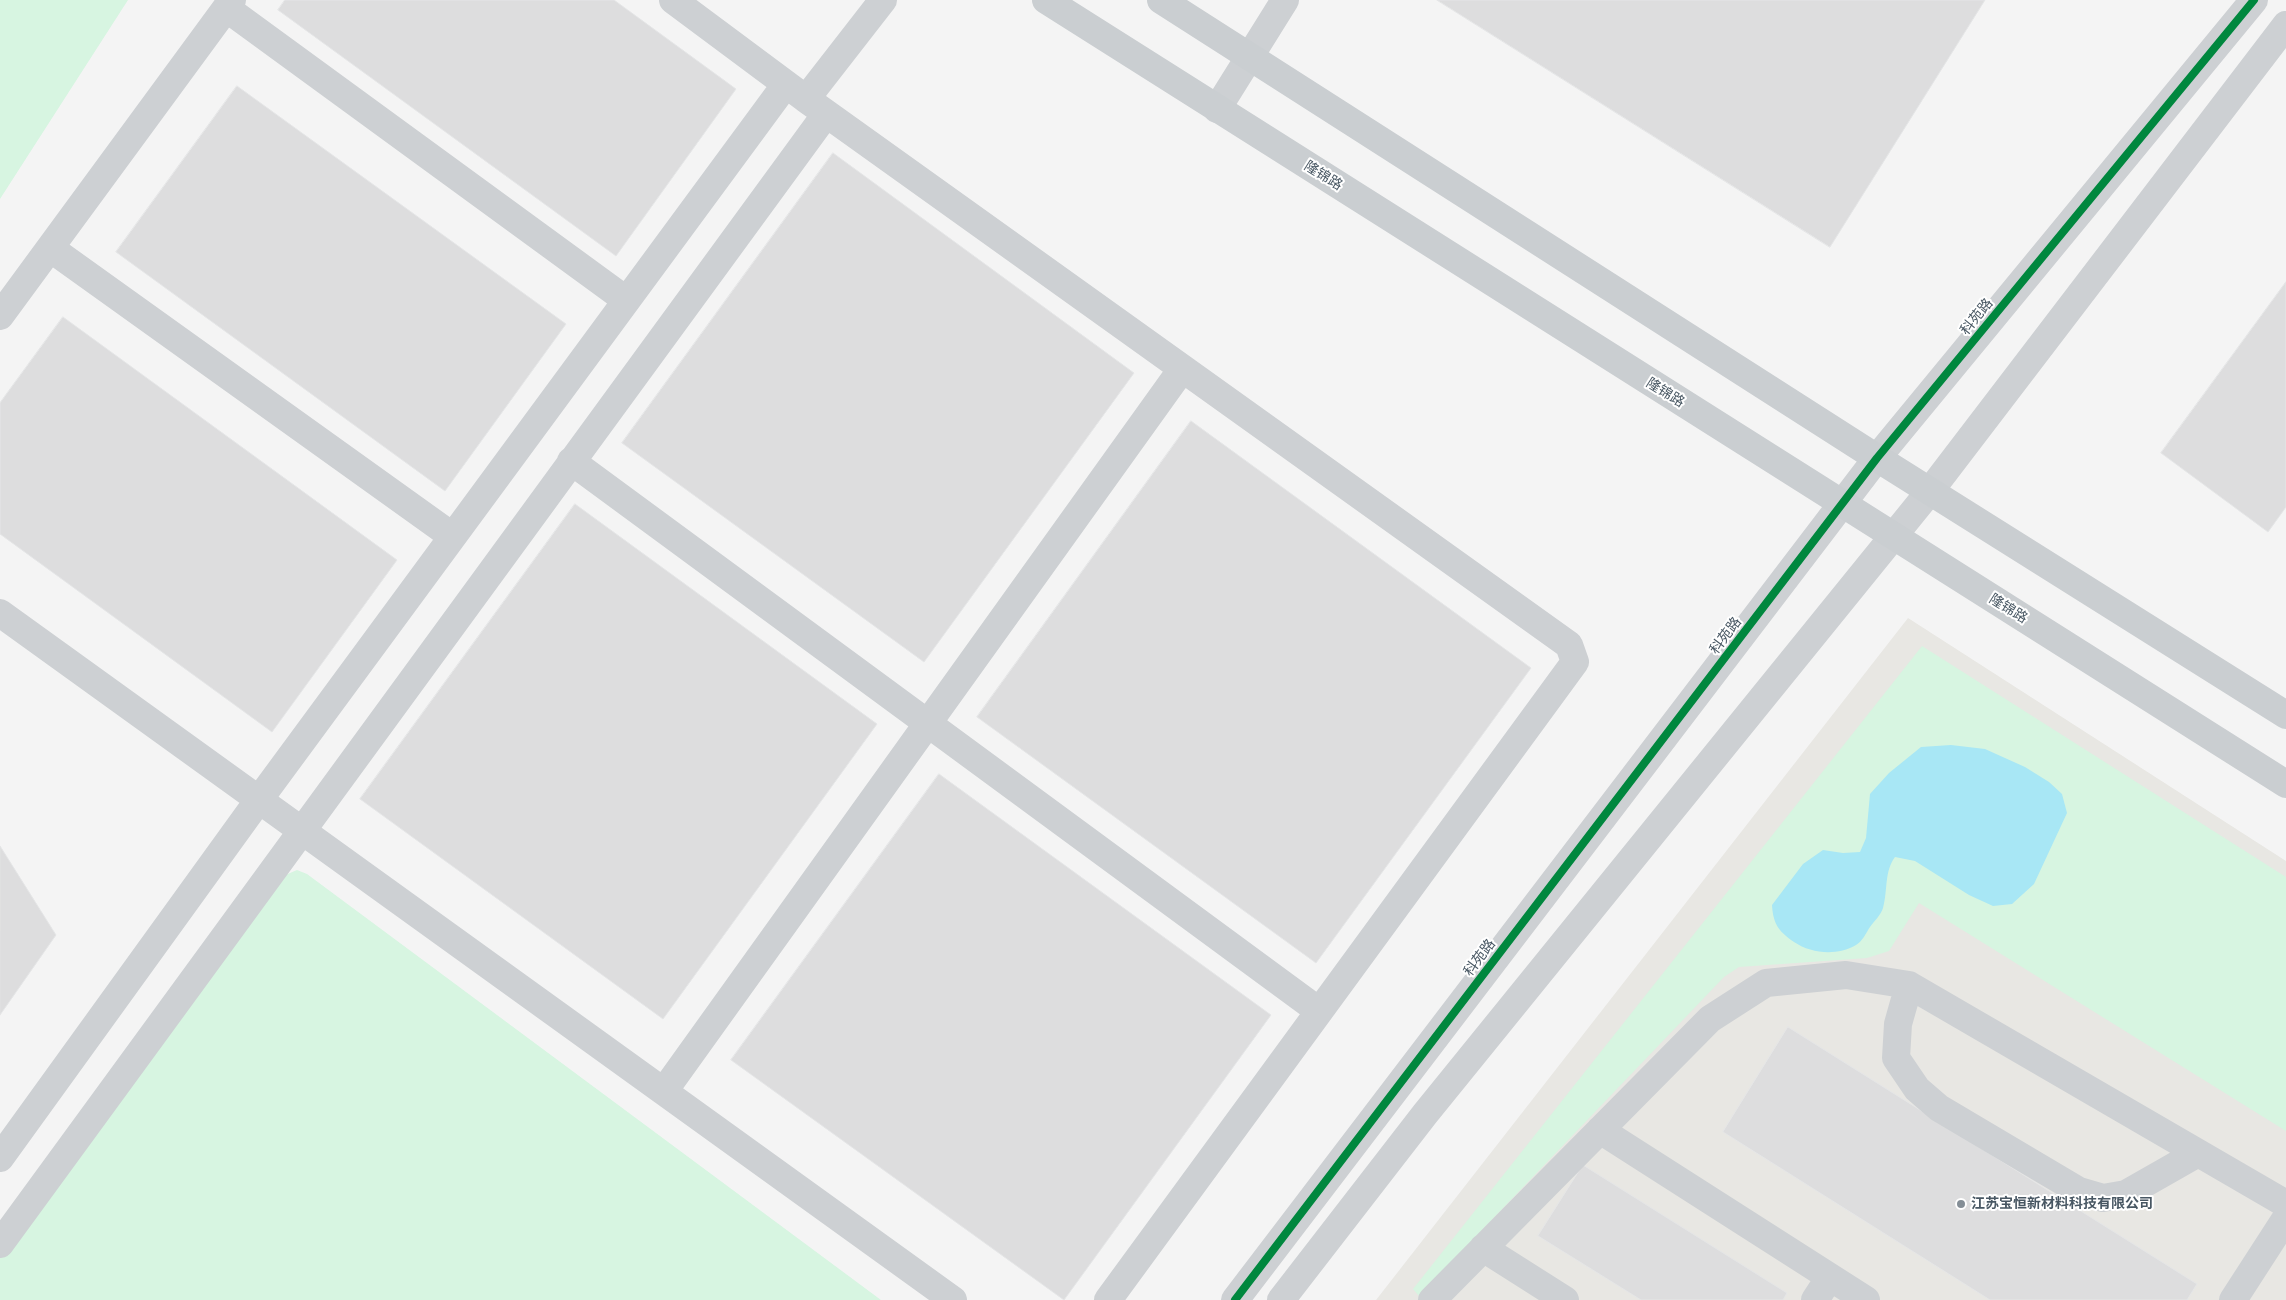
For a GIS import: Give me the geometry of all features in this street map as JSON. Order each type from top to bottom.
[{"type":"main road","name":"隆锦路","points":[[1046,0],[1892,537],[2286,784]]},
{"type":"main road","points":[[1161,0],[1877,458],[2286,715]]},
{"type":"street","points":[[673,0],[806,99],[1569,644],[1575,662],[1108,1300]]},
{"type":"street","points":[[0,1158],[258,801],[626,300],[806,99],[883,0]]},
{"type":"street","points":[[1217,109],[1286,0]]},
{"type":"street","name":"科苑路","points":[[1235,1300],[1877,458],[2254,0]]},
{"type":"street","points":[[0,316],[229,4],[626,300]]},
{"type":"street","points":[[1281,1300],[1424,1114],[1930,491],[2286,25]]},
{"type":"street","points":[[0,1244],[571,461],[806,99]]},
{"type":"street","points":[[50,248],[452,536]]},
{"type":"street","points":[[664,1091],[1182,368]]},
{"type":"street","points":[[571,461],[1319,1011]]},
{"type":"street","points":[[0,613],[258,801],[301,829],[953,1300]]},
{"type":"street","points":[[1432,1300],[1710,1019],[1766,983],[1846,975],[1909,985],[2286,1204]]},
{"type":"street","points":[[1909,985],[1898,1024],[1896,1058],[1917,1089],[1939,1108],[2079,1191],[2103,1198],[2126,1194],[2198,1153]]},
{"type":"street","points":[[1600,1130],[1866,1300]]},
{"type":"street","points":[[2233,1300],[2286,1218]]},
{"type":"street","points":[[1483,1248],[1565,1300]]},
{"type":"street","points":[[1815,1300],[1830,1277]]},
{"type":"shaded area","points":[[1908,618],[2286,861],[2286,1300],[1376,1300]]},
{"type":"green space","points":[[0,0],[128,0],[0,199]]},
{"type":"green space","points":[[1922,646],[2286,877],[2286,1131],[1919,903],[1889,951],[1867,958],[1739,967],[1724,977],[1419,1296],[1413,1289]]},
{"type":"green space","points":[[297,870],[307,874],[881,1300],[0,1300],[0,1252],[283,876]]},
{"type":"water","points":[[1951,745],[1985,749],[2025,767],[2049,782],[2062,794],[2067,813],[2034,884],[2012,904],[1993,906],[1969,895],[1915,861],[1895,857],[1889,869],[1882,911],[1858,944],[1841,951],[1817,951],[1801,946],[1784,934],[1775,922],[1772,905],[1803,864],[1823,850],[1843,853],[1860,852],[1866,838],[1870,794],[1889,773],[1921,747]]},
{"type":"building","points":[[285,0],[614,0],[736,89],[616,256],[278,10]]},
{"type":"building","points":[[1437,0],[1985,0],[1830,247]]},
{"type":"building","points":[[237,86],[566,324],[445,491],[116,252]]},
{"type":"building","points":[[833,153],[1134,373],[924,662],[622,443]]},
{"type":"building","points":[[2286,282],[2286,507],[2268,532],[2161,453]]},
{"type":"building","points":[[63,317],[397,560],[272,732],[0,534],[0,403]]},
{"type":"building","points":[[1191,421],[1531,668],[1316,963],[977,717]]},
{"type":"building","points":[[575,504],[877,724],[663,1019],[360,799]]},
{"type":"building","points":[[939,774],[1271,1015],[1064,1300],[731,1060]]},
{"type":"building","points":[[0,846],[56,935],[0,1015]]},
{"type":"building","points":[[1788,1027],[2197,1284],[2187,1300],[1990,1300],[1723,1132]]},
{"type":"building","points":[[1583,1165],[1787,1293],[1783,1300],[1641,1300],[1538,1236]]},
{"type":"cycle path","points":[[1235,1300],[1877,458],[2254,0]]},
{"type":"place","name":"江苏宝恒新材料科技有限公司","points":[[1961,1204]]}]
